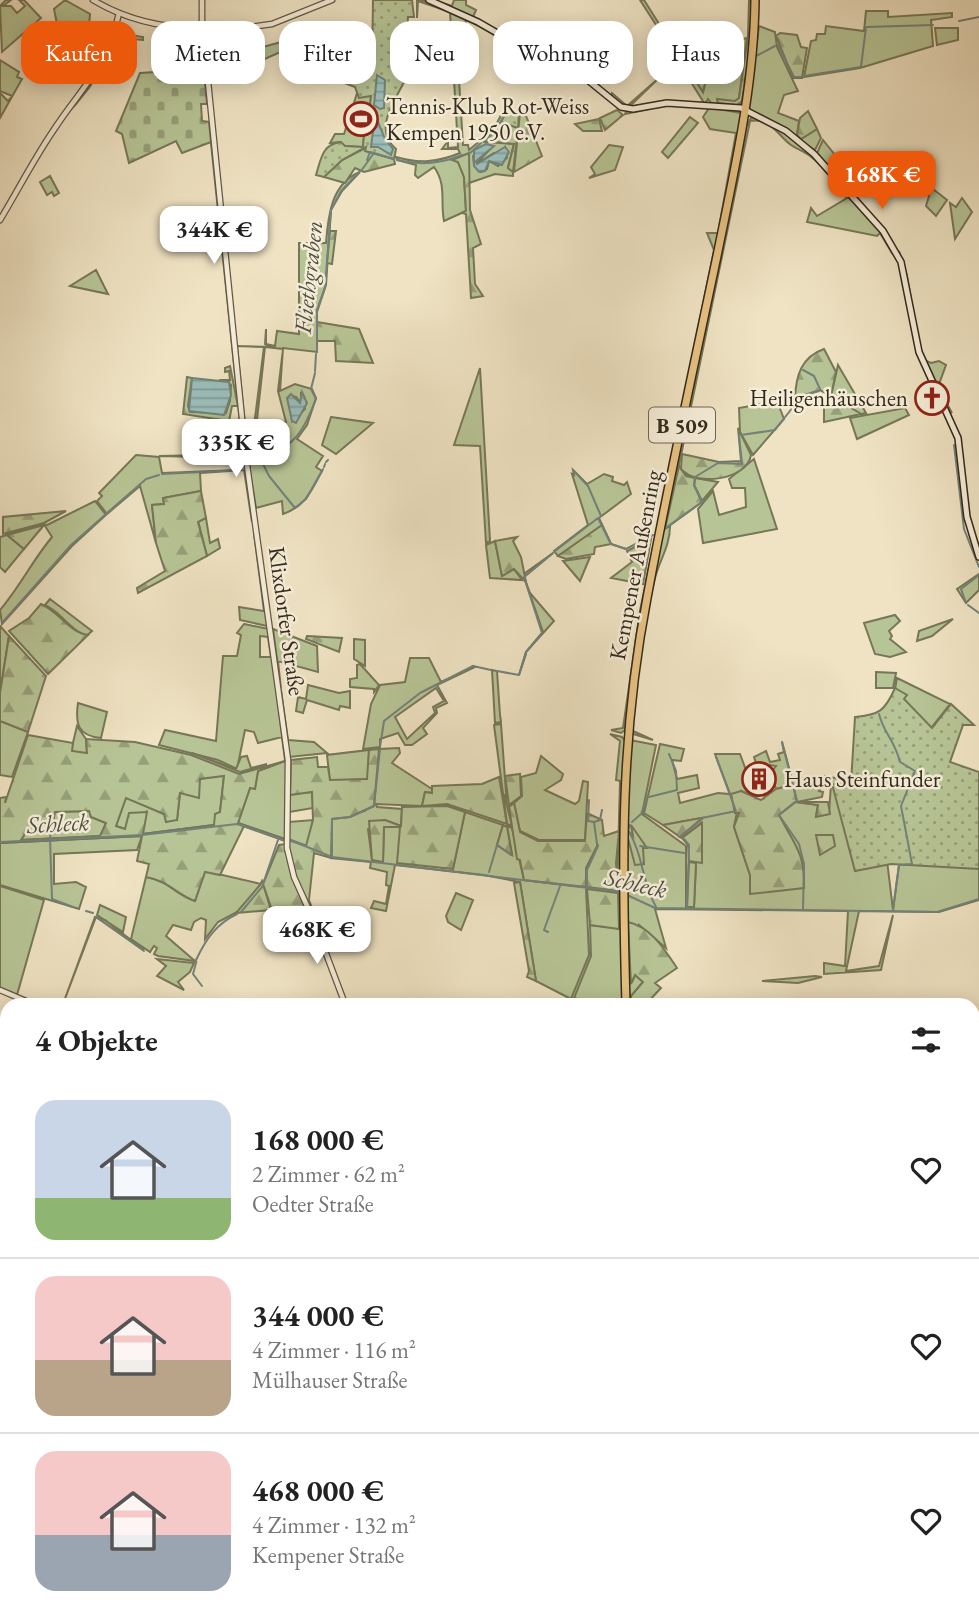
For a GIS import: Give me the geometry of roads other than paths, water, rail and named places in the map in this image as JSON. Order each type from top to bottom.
[{"type":"main road","points":[[429,0],[478,22],[525,49],[573,68],[623,107],[635,108],[662,103],[743,110],[775,124],[814,154],[883,231],[896,251],[905,276],[919,352],[958,438],[967,517],[979,557]]},
{"type":"main road","name":"Kempener Außenring","points":[[626,998],[623,791],[635,667],[742,128],[755,0]]},
{"type":"main road","points":[[743,110],[775,124]]},
{"type":"main road","points":[[742,128],[753,116]]},
{"type":"street","points":[[93,0],[119,13],[151,23]]},
{"type":"street","name":"Klixdorfer Straße","points":[[202,0],[202,21]]},
{"type":"street","points":[[265,25],[332,0]]},
{"type":"street","points":[[0,220],[51,134],[103,64],[113,40],[119,13]]},
{"type":"street","name":"Klixdorfer Straße","points":[[208,84],[241,411],[288,760],[287,848],[293,877],[317,929],[343,998]]},
{"type":"street","points":[[0,990],[19,998]]},
{"type":"water","points":[[377,75],[385,80],[384,108],[380,109],[374,105]]},
{"type":"water","points":[[375,115],[385,139],[393,149],[391,155],[378,147],[371,147]]},
{"type":"water","points":[[486,144],[494,146],[476,161],[477,164],[505,147],[509,152],[502,165],[489,161],[485,171],[479,172],[474,166],[474,150]]},
{"type":"water","points":[[192,378],[229,382],[231,395],[224,415],[189,411]]},
{"type":"water","points":[[302,392],[307,403],[296,423],[292,421],[287,398],[291,394],[300,403]]},
{"type":"waterway","points":[[959,21],[979,17]]},
{"type":"waterway","points":[[804,76],[861,67],[866,27],[933,25]]},
{"type":"waterway","points":[[778,45],[794,77],[802,77]]},
{"type":"waterway","points":[[756,56],[775,46]]},
{"type":"waterway","name":"Fliethgraben","points":[[484,141],[496,131],[507,110]]},
{"type":"waterway","name":"Fliethgraben","points":[[469,154],[481,143]]},
{"type":"waterway","name":"Fliethgraben","points":[[367,160],[370,152],[374,153]]},
{"type":"waterway","name":"Fliethgraben","points":[[361,171],[374,153],[394,159]]},
{"type":"waterway","name":"Fliethgraben","points":[[397,160],[430,163],[462,155]]},
{"type":"waterway","name":"Fliethgraben","points":[[317,352],[317,310],[325,287],[331,210],[341,191],[359,172]]},
{"type":"waterway","name":"Fliethgraben","points":[[315,371],[316,354]]},
{"type":"waterway","points":[[803,370],[814,376],[820,389]]},
{"type":"waterway","name":"Fliethgraben","points":[[249,461],[285,447],[299,433],[316,399],[311,389],[315,373]]},
{"type":"waterway","points":[[796,398],[819,391]]},
{"type":"waterway","points":[[741,435],[775,430],[793,407]]},
{"type":"waterway","points":[[695,477],[718,463],[742,464],[739,435]]},
{"type":"waterway","points":[[954,445],[964,529],[979,567]]},
{"type":"waterway","points":[[260,458],[269,476],[295,508],[306,499],[323,469]]},
{"type":"waterway","points":[[162,474],[241,470],[244,462]]},
{"type":"waterway","points":[[574,471],[588,486],[601,516]]},
{"type":"waterway","points":[[107,513],[146,479],[159,475]]},
{"type":"waterway","points":[[664,529],[702,502],[694,485],[695,479]]},
{"type":"waterway","points":[[2,623],[71,545],[106,514]]},
{"type":"waterway","points":[[555,551],[598,518],[611,544],[626,549],[653,535]]},
{"type":"waterway","points":[[497,671],[519,675],[526,652],[542,633],[524,577],[553,553]]},
{"type":"waterway","points":[[966,603],[961,589],[979,575]]},
{"type":"waterway","points":[[968,605],[979,613]]},
{"type":"waterway","points":[[380,747],[384,721],[420,693],[473,666],[491,670]]},
{"type":"waterway","points":[[879,714],[900,762],[915,771],[901,806],[912,864],[899,865],[893,910]]},
{"type":"waterway","points":[[782,742],[797,801],[779,815],[799,844],[804,864],[803,909]]},
{"type":"waterway","points":[[332,857],[332,819],[350,817],[374,806],[380,749]]},
{"type":"waterway","points":[[649,797],[677,790],[676,771],[669,754]]},
{"type":"waterway","points":[[681,836],[702,818],[736,811],[716,757]]},
{"type":"waterway","points":[[632,822],[641,814],[647,798]]},
{"type":"waterway","points":[[589,800],[588,821],[594,822],[597,844]]},
{"type":"waterway","points":[[594,822],[600,820],[602,810]]},
{"type":"waterway","points":[[54,814],[50,838],[52,899],[73,907]]},
{"type":"waterway","name":"Schleck","points":[[0,842],[142,835],[237,824],[283,840]]},
{"type":"waterway","points":[[630,825],[628,830],[656,907]]},
{"type":"waterway","points":[[683,838],[689,845],[687,908]]},
{"type":"waterway","points":[[241,912],[262,887],[278,840]]},
{"type":"waterway","name":"Schleck","points":[[290,840],[332,857],[622,892]]},
{"type":"waterway","points":[[489,872],[497,845],[511,855]]},
{"type":"waterway","points":[[587,888],[587,870],[598,846]]},
{"type":"waterway","points":[[640,846],[684,853]]},
{"type":"waterway","points":[[548,932],[544,930],[560,886]]},
{"type":"waterway","name":"Schleck","points":[[627,895],[655,908],[937,912],[979,899]]},
{"type":"waterway","points":[[86,911],[93,913]]},
{"type":"waterway","points":[[196,960],[212,933],[223,922],[237,914]]},
{"type":"waterway","points":[[96,917],[144,951]]},
{"type":"waterway","points":[[196,963],[193,974],[202,986]]},
{"type":"place","name":"Tennis-Klub Rot-Weiss Kempen 1950 e.V.","points":[[361,119]]},
{"type":"place","name":"Heiligenhäuschen","points":[[932,398]]},
{"type":"place","name":"Haus Steinfunder","points":[[759,779]]}]
